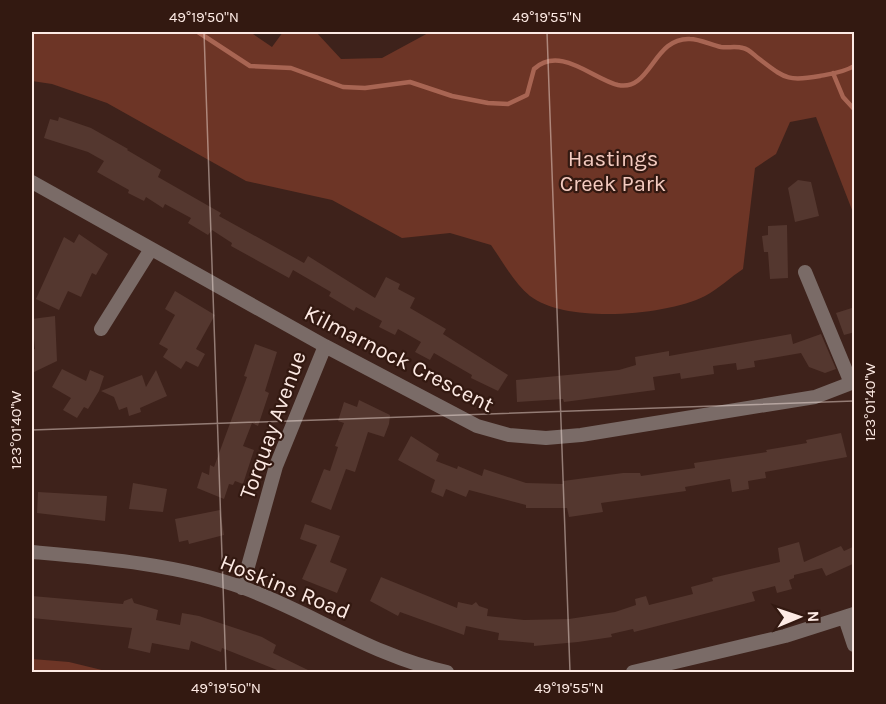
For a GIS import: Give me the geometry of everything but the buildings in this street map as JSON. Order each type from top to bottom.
[{"type":"street","name":"Kilmarnock Crescent","points":[[32,182],[325,346],[477,426],[509,435],[537,437],[581,435],[815,396],[853,383],[805,272]]},
{"type":"street","points":[[101,329],[151,249]]},
{"type":"street","name":"Torquay Avenue","points":[[242,588],[276,466],[325,346]]},
{"type":"street","name":"Hoskins Road","points":[[32,552],[188,573],[242,588],[389,653],[447,672]]},
{"type":"street","points":[[633,672],[850,616],[855,645]]},
{"type":"green space","name":"Hastings Creek Park","points":[[32,32],[250,32],[272,47],[283,32],[316,32],[341,59],[382,58],[430,32],[854,32],[854,215],[816,117],[790,122],[776,154],[755,168],[743,269],[715,290],[688,303],[642,312],[616,314],[567,311],[547,305],[524,291],[491,245],[450,233],[402,238],[332,200],[246,181],[107,103],[52,84],[32,81]]},
{"type":"green space","points":[[32,659],[69,662],[110,672],[32,672]]},
{"type":"waterway","points":[[198,32],[250,66],[291,68],[343,87],[365,88],[410,82],[452,96],[488,103],[508,104],[527,95],[534,69],[544,63],[555,61],[576,66],[608,82],[629,85],[646,73],[668,46],[690,39],[721,47],[745,49],[786,77],[809,78],[833,74],[854,66]]},
{"type":"waterway","points":[[833,73],[843,97],[854,109]]}]
